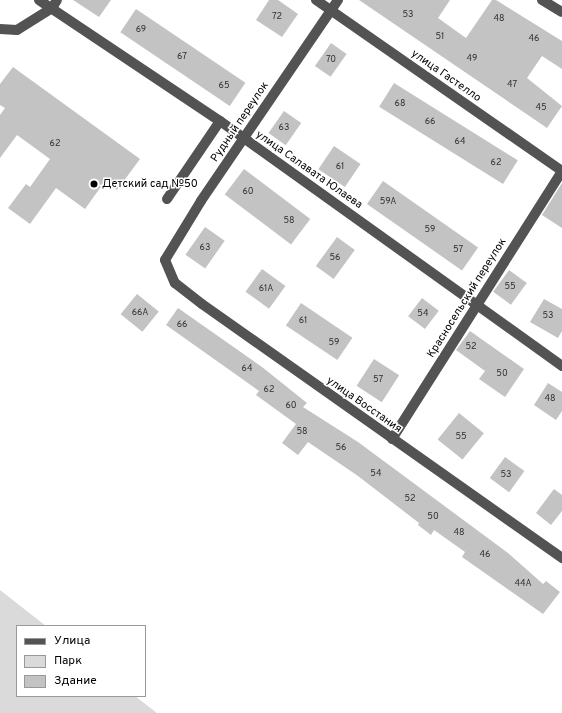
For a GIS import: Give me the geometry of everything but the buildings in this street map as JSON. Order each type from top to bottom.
[{"type":"street","name":"улица Салавата Юлаева","points":[[39,0],[55,4],[562,366]]},
{"type":"street","name":"улица Гастелло","points":[[316,0],[562,171]]},
{"type":"street","name":"Рудный переулок","points":[[165,260],[244,138],[338,0]]},
{"type":"street","points":[[542,0],[562,12]]},
{"type":"street","points":[[0,29],[17,30],[55,4]]},
{"type":"street","points":[[167,199],[220,121]]},
{"type":"street","name":"Красносельский переулок","points":[[392,439],[562,171]]},
{"type":"street","name":"улица Восстания","points":[[165,260],[175,283],[392,439],[562,558]]},
{"type":"green space","points":[[0,590],[45,625],[16,625],[16,697],[136,697],[157,713],[0,713]]},
{"type":"place","name":"Детский сад №50","points":[[94,184]]}]
